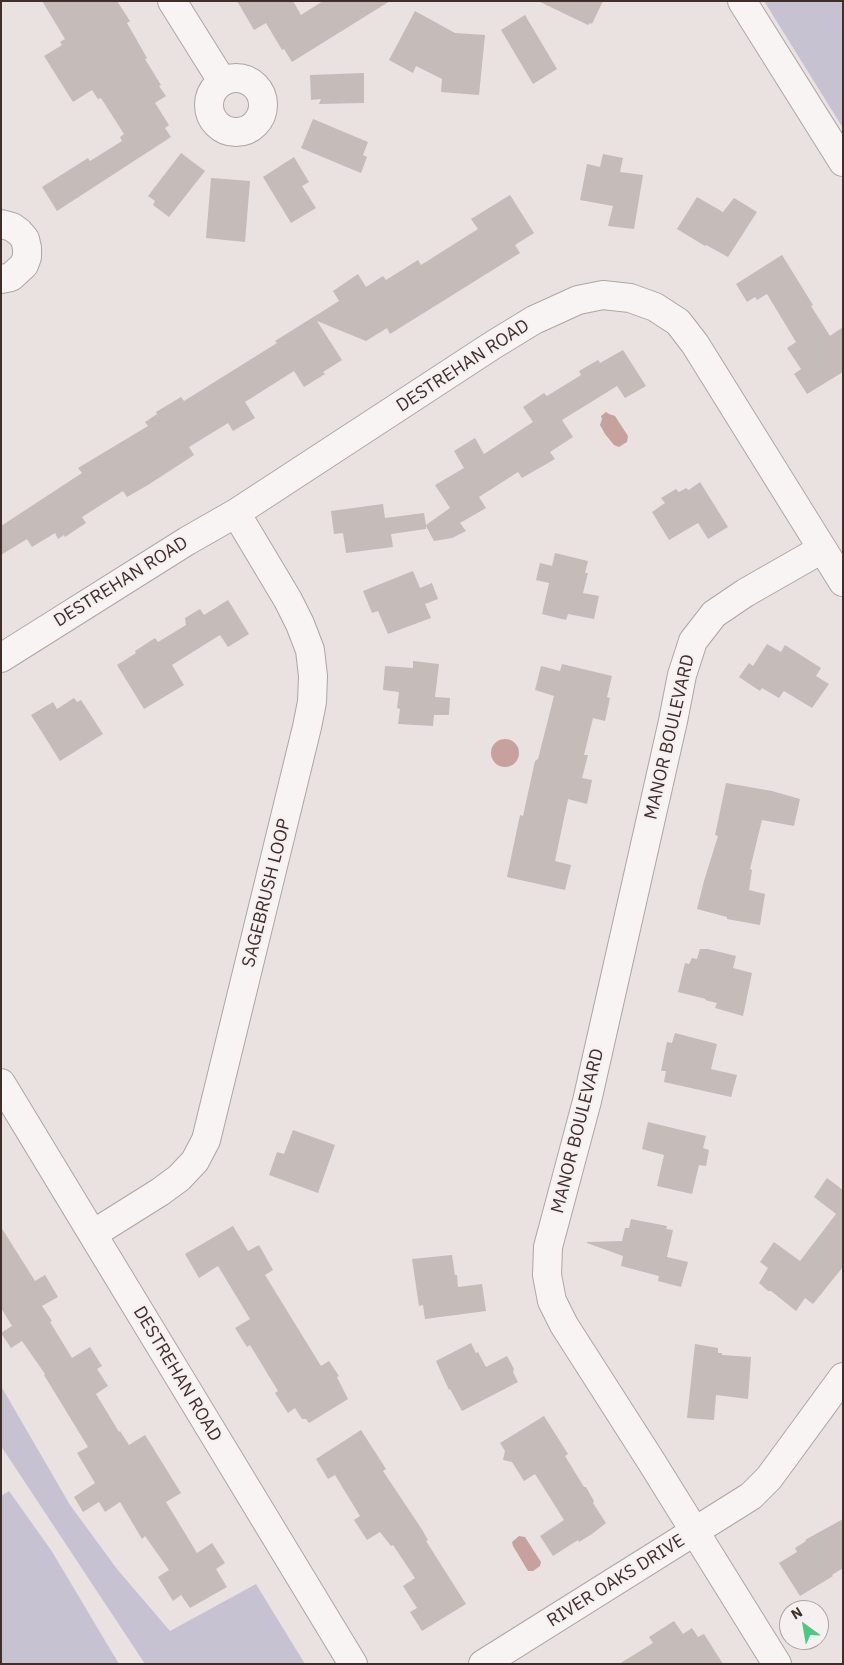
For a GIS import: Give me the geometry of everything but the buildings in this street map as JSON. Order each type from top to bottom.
[{"type":"street","points":[[172,1],[222,81]]},
{"type":"street","points":[[742,1],[843,162]]},
{"type":"street","points":[[1,224],[12,227],[20,232],[28,248],[24,265],[18,272],[11,277],[1,279]]},
{"type":"street","name":"DESTREHAN ROAD","points":[[1,658],[187,541],[236,514],[534,320],[578,300],[604,296],[630,298],[655,307],[678,322],[695,344],[843,582]]},
{"type":"street","name":"SAGEBRUSH LOOP","points":[[94,1234],[179,1178],[195,1161],[206,1140],[307,728],[312,702],[313,676],[310,650],[288,600],[236,514]]},
{"type":"street","name":"MANOR BOULEVARD","points":[[695,1532],[564,1325],[552,1301],[547,1275],[548,1247],[587,1101],[682,675],[693,641],[714,614],[745,593],[822,549]]},
{"type":"street","name":"DESTREHAN ROAD","points":[[1,1084],[94,1234],[353,1664]]},
{"type":"street","points":[[695,1532],[743,1502],[760,1488],[843,1377]]},
{"type":"street","name":"RIVER OAKS DRIVE","points":[[483,1664],[695,1532],[777,1664]]},
{"type":"shaded area","points":[[764,1],[843,1],[843,128]]},
{"type":"shaded area","points":[[606,412],[615,416],[628,436],[627,442],[619,447],[614,445],[600,425],[601,416]]},
{"type":"shaded area","points":[[505,739],[515,743],[519,753],[515,763],[505,767],[495,763],[491,753],[495,743]]},
{"type":"shaded area","points":[[1,1386],[70,1505],[117,1569],[170,1631],[256,1584],[305,1664],[145,1664],[1,1446]]},
{"type":"shaded area","points":[[9,1491],[51,1550],[119,1664],[1,1664],[1,1496]]},
{"type":"shaded area","points":[[519,1536],[525,1537],[541,1562],[540,1566],[533,1571],[528,1571],[513,1546],[512,1542]]}]
